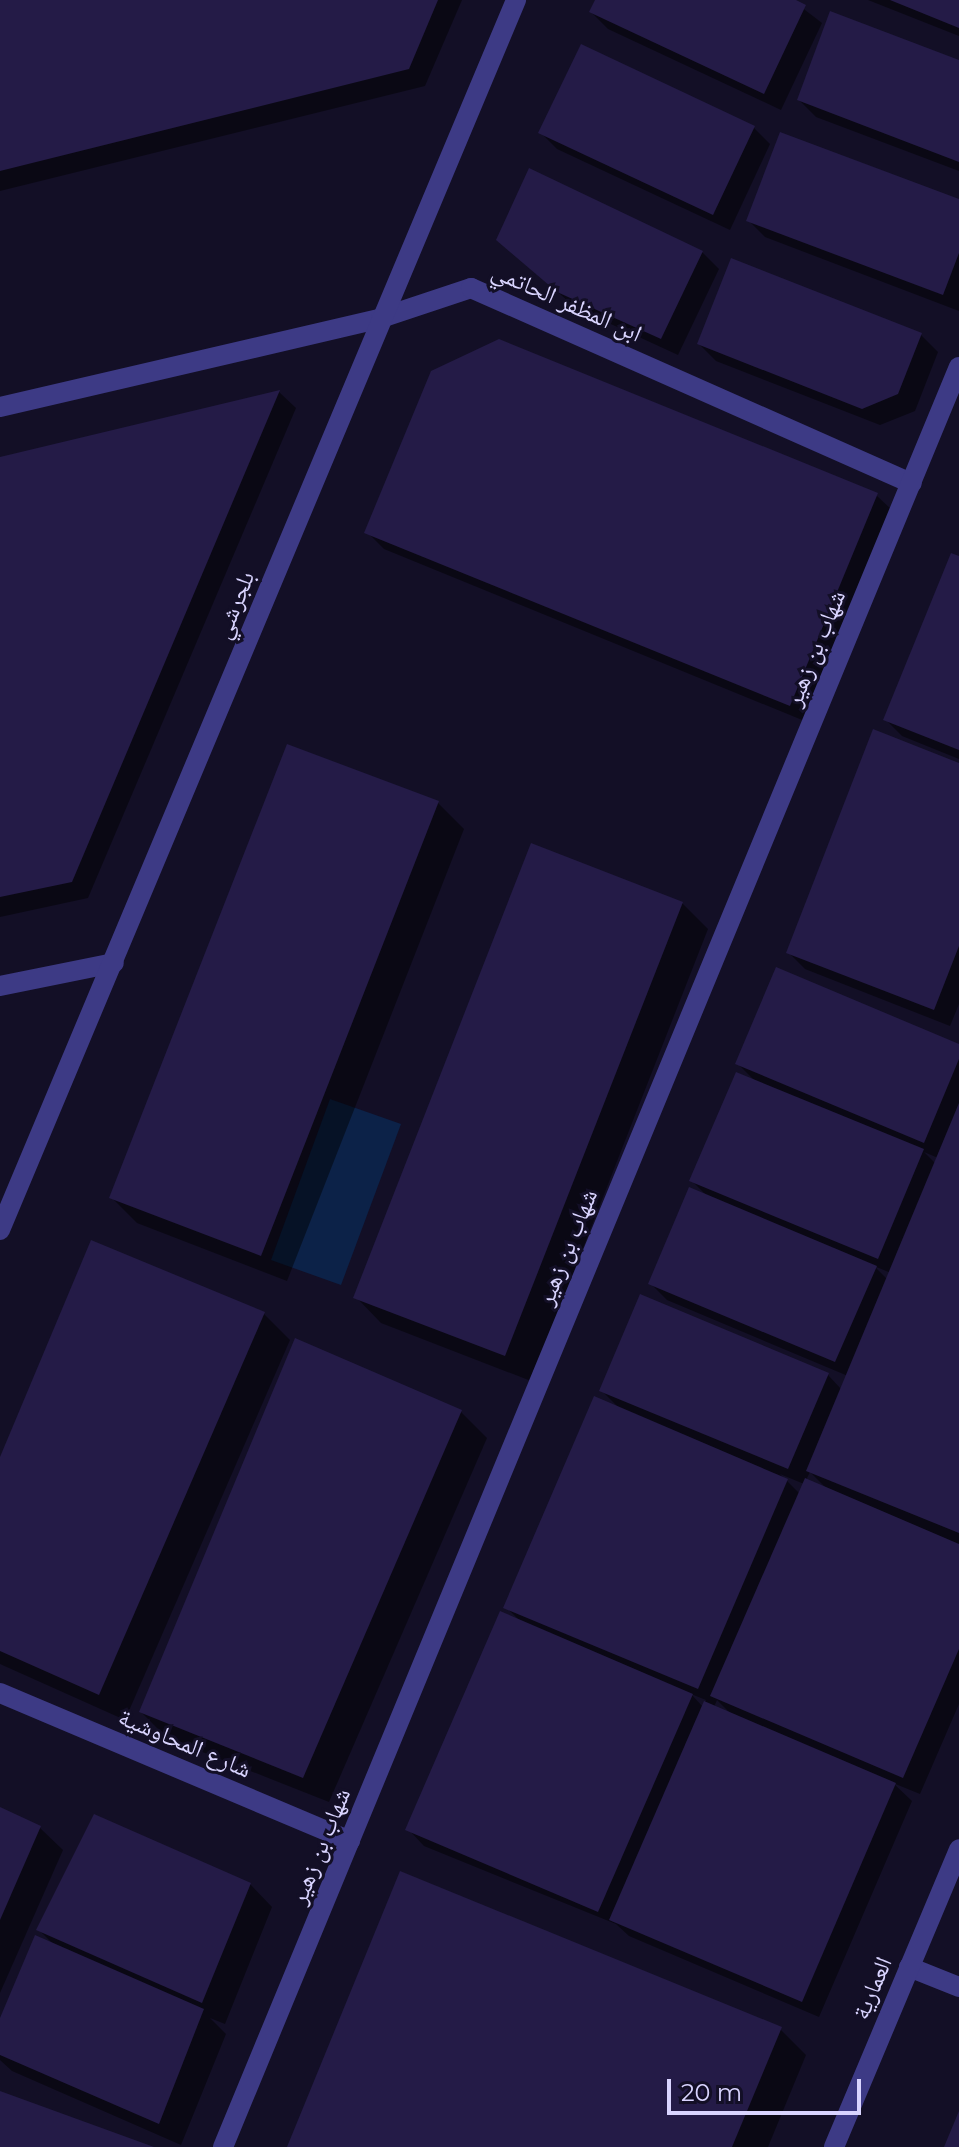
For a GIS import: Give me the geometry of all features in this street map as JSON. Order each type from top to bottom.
[{"type":"street","name":"بلجرشي","points":[[0,1230],[516,0]]},
{"type":"street","name":"ابن المظفر الحاتمي","points":[[0,407],[381,318],[471,288],[912,483]]},
{"type":"street","name":"شهاب بن زهير","points":[[223,2147],[959,367]]},
{"type":"street","points":[[0,986],[114,963]]},
{"type":"street","name":"شارع المحاوشية","points":[[0,1693],[350,1841]]},
{"type":"street","name":"العمارية","points":[[834,2147],[959,1849]]},
{"type":"street","points":[[909,1967],[959,1987]]},
{"type":"water","points":[[330,1099],[401,1124],[341,1285],[271,1260]]},
{"type":"building","points":[[0,0],[438,0],[409,69],[0,171]]},
{"type":"building","points":[[595,0],[796,0],[806,5],[764,94],[589,12]]},
{"type":"building","points":[[890,0],[959,0],[959,28]]},
{"type":"building","points":[[830,11],[959,60],[959,162],[797,100]]},
{"type":"building","points":[[581,44],[755,126],[713,215],[538,133]]},
{"type":"building","points":[[780,132],[959,199],[959,253],[943,295],[746,221]]},
{"type":"building","points":[[529,168],[703,251],[661,339],[557,292],[496,240]]},
{"type":"building","points":[[731,258],[922,333],[898,394],[862,409],[697,344]]},
{"type":"building","points":[[499,339],[878,493],[790,706],[364,533],[431,371]]},
{"type":"building","points":[[280,390],[72,882],[0,897],[0,457]]},
{"type":"building","points":[[951,553],[959,556],[959,750],[883,720]]},
{"type":"building","points":[[873,729],[959,763],[959,946],[934,1010],[786,953]]},
{"type":"building","points":[[287,744],[439,801],[261,1256],[109,1198]]},
{"type":"building","points":[[531,843],[683,902],[505,1356],[353,1298]]},
{"type":"building","points":[[776,967],[959,1044],[959,1059],[924,1143],[735,1064]]},
{"type":"building","points":[[736,1072],[924,1149],[878,1259],[689,1181]]},
{"type":"building","points":[[959,1103],[959,1533],[806,1471]]},
{"type":"building","points":[[689,1187],[877,1266],[835,1362],[648,1284]]},
{"type":"building","points":[[91,1240],[265,1312],[99,1695],[0,1651],[0,1457]]},
{"type":"building","points":[[640,1294],[829,1373],[788,1469],[599,1391]]},
{"type":"building","points":[[295,1338],[462,1410],[303,1778],[139,1712]]},
{"type":"building","points":[[594,1396],[788,1479],[698,1689],[503,1608]]},
{"type":"building","points":[[805,1478],[959,1544],[959,1649],[903,1778],[710,1696]]},
{"type":"building","points":[[500,1611],[693,1694],[598,1912],[405,1830]]},
{"type":"building","points":[[704,1701],[896,1783],[802,2002],[609,1920]]},
{"type":"building","points":[[0,1807],[41,1826],[0,1920]]},
{"type":"building","points":[[94,1814],[251,1883],[202,2003],[36,1930]]},
{"type":"building","points":[[400,1871],[782,2027],[732,2147],[287,2147]]},
{"type":"building","points":[[35,1935],[204,2009],[159,2124],[0,2055],[0,2018]]},
{"type":"building","points":[[0,2091],[154,2147],[0,2147]]},
{"type":"building","points":[[959,2111],[959,2147],[944,2147]]}]
